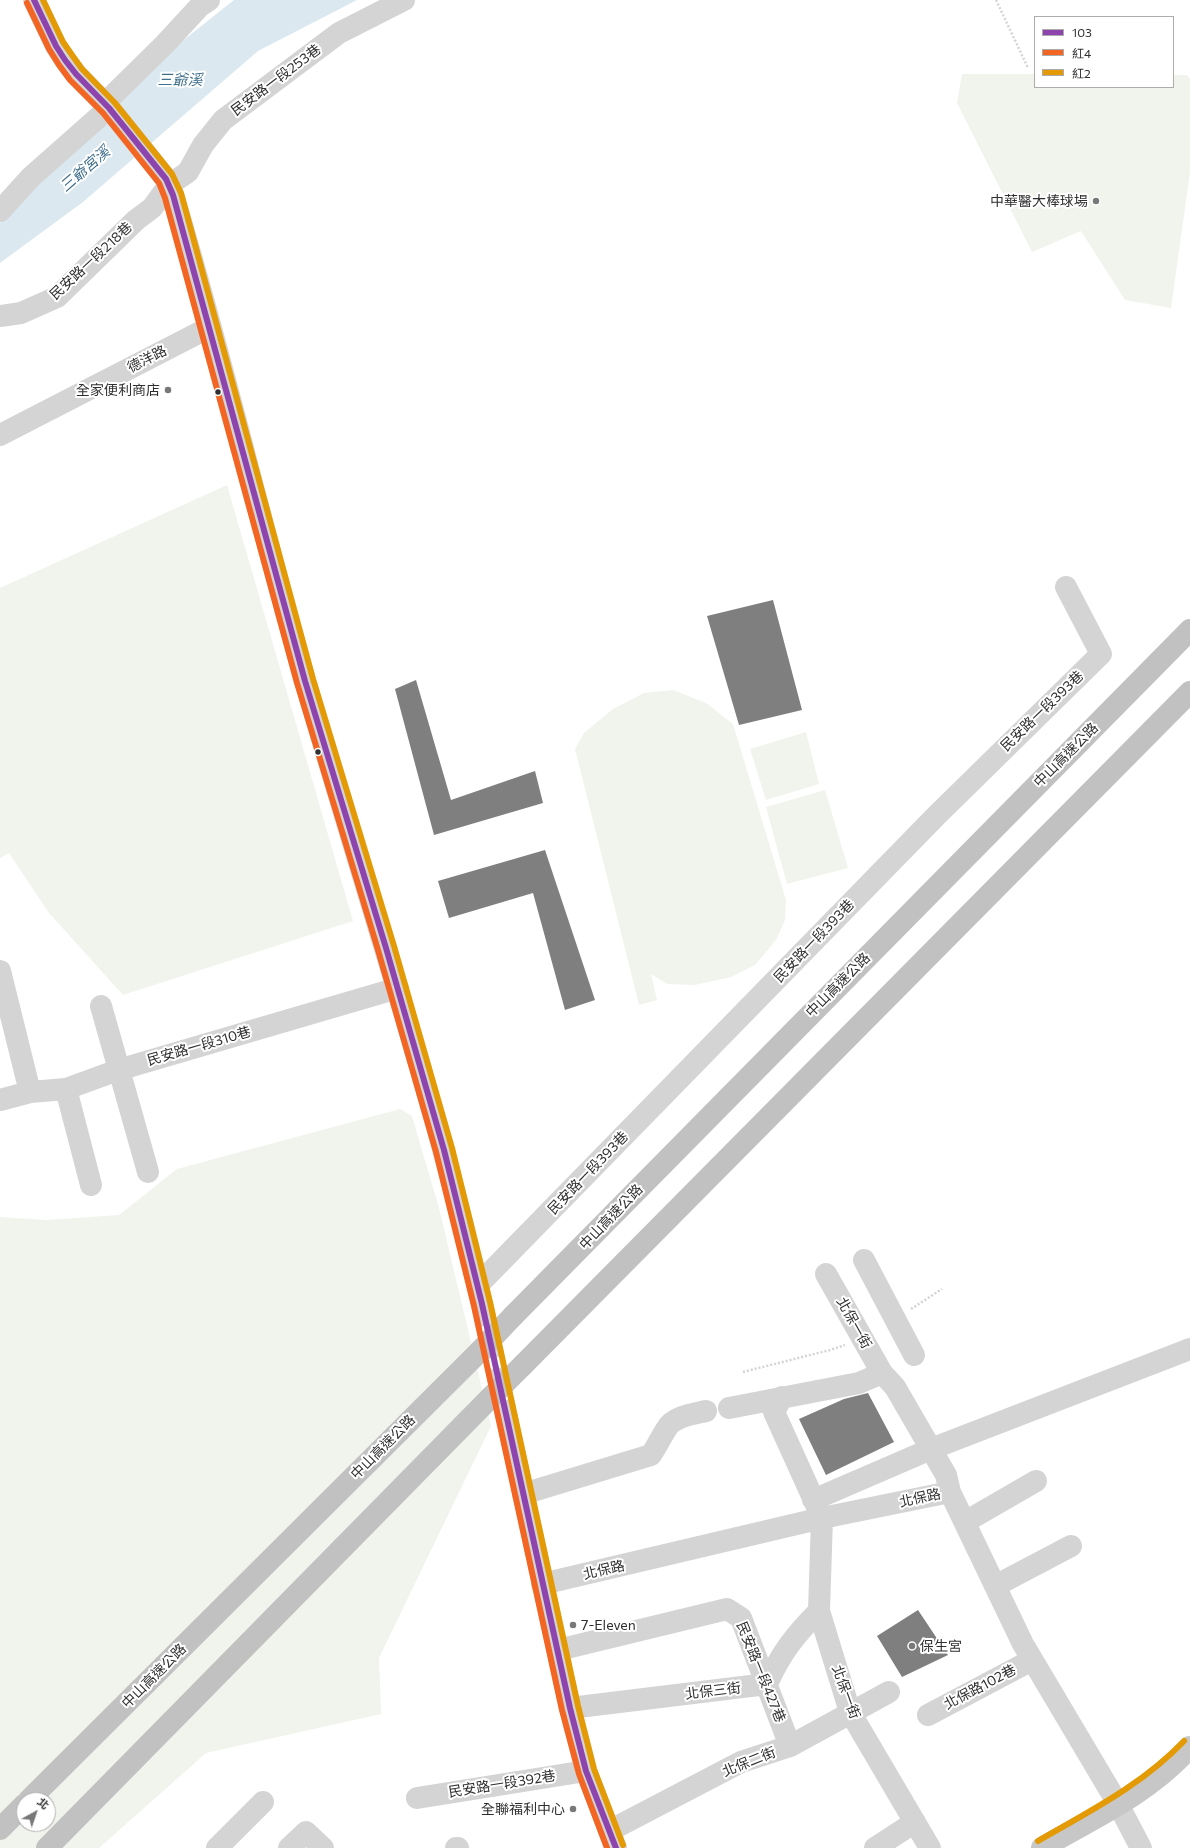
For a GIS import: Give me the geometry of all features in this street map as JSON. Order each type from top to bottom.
[{"type":"highway","name":"中山高速公路","points":[[37,1792],[480,1351],[756,1069],[1190,630]]},
{"type":"highway","points":[[46,1848],[1190,692]]},
{"type":"highway","points":[[0,1829],[16,1813]]},
{"type":"main road","points":[[1042,1848],[1135,1795],[1165,1773],[1190,1747]]},
{"type":"street","points":[[34,0],[56,46],[65,60],[76,74],[110,109],[167,182],[174,194],[305,681],[398,988]]},
{"type":"street","points":[[0,211],[32,177],[110,109],[165,44],[200,6],[209,0]]},
{"type":"street","name":"民安路一段253巷","points":[[167,182],[188,172],[202,145],[223,120],[339,33],[404,0]]},
{"type":"street","name":"民安路一段218巷","points":[[0,316],[21,313],[57,297],[136,220],[152,208],[167,182]]},
{"type":"street","name":"德洋路","points":[[0,435],[210,326]]},
{"type":"street","name":"民安路一段393巷","points":[[398,988],[444,1150],[480,1295],[936,816],[1101,654],[1066,587]]},
{"type":"street","points":[[0,971],[30,1092]]},
{"type":"street","name":"民安路一段310巷","points":[[0,1100],[30,1092],[66,1089],[118,1070],[398,988]]},
{"type":"street","points":[[102,1006],[118,1070],[148,1172]]},
{"type":"street","points":[[66,1089],[91,1185]]},
{"type":"street","points":[[864,1260],[914,1355]]},
{"type":"street","name":"北保一街","points":[[826,1274],[882,1373],[896,1387],[946,1475],[950,1492]]},
{"type":"street","points":[[782,1397],[774,1412],[817,1509],[931,1449],[1190,1349]]},
{"type":"street","points":[[729,1408],[859,1383],[882,1373]]},
{"type":"street","points":[[523,1494],[651,1455],[660,1442],[667,1427],[677,1419],[706,1411]]},
{"type":"street","points":[[508,1423],[570,1708],[586,1771],[613,1840]]},
{"type":"street","points":[[965,1522],[1036,1481]]},
{"type":"street","name":"北保路","points":[[542,1584],[817,1509],[950,1492],[1023,1644],[1118,1804],[1141,1848]]},
{"type":"street","name":"北保一街","points":[[817,1509],[819,1611],[850,1712],[930,1848]]},
{"type":"street","points":[[996,1586],[1071,1546]]},
{"type":"street","name":"民安路一段427巷","points":[[558,1650],[727,1609],[742,1618],[790,1746]]},
{"type":"street","points":[[767,1684],[778,1659],[797,1633],[819,1611]]},
{"type":"street","name":"北保路102巷","points":[[928,1715],[1032,1660]]},
{"type":"street","name":"北保三街","points":[[570,1708],[767,1684]]},
{"type":"street","name":"北保二街","points":[[613,1840],[741,1762],[790,1746],[889,1692]]},
{"type":"street","name":"民安路一段392巷","points":[[417,1798],[586,1771]]},
{"type":"street","points":[[217,1848],[262,1802]]},
{"type":"street","points":[[875,1848],[914,1822]]},
{"type":"street","points":[[289,1848],[306,1832],[324,1848]]},
{"type":"path","points":[[996,0],[1028,68]]},
{"type":"shaded area","name":"中華醫大棒球場","points":[[962,74],[1034,74],[1034,88],[1174,88],[1174,75],[1187,75],[1190,79],[1190,172],[1171,308],[1125,300],[1081,231],[1032,252],[957,103]]},
{"type":"shaded area","points":[[227,485],[353,921],[123,995],[49,913],[9,853],[0,858],[0,588]]},
{"type":"shaded area","points":[[673,690],[706,703],[733,724],[786,900],[785,920],[776,940],[755,965],[731,977],[695,985],[667,984],[651,974],[657,1000],[639,1005],[575,749],[584,733],[613,709],[644,693]]},
{"type":"shaded area","points":[[806,732],[819,784],[766,800],[750,749]]},
{"type":"shaded area","points":[[825,790],[848,868],[787,884],[766,807]]},
{"type":"shaded area","points":[[400,1109],[412,1116],[439,1208],[491,1426],[379,1658],[381,1714],[206,1753],[99,1848],[0,1848],[0,1217],[46,1220],[119,1215],[177,1169]]},
{"type":"water","name":"三爺溪","points":[[234,0],[357,0],[258,51],[83,202],[0,263],[0,223],[156,62]]},
{"type":"building","points":[[773,600],[802,710],[739,725],[707,616]]},
{"type":"building","points":[[416,680],[451,800],[535,771],[543,803],[434,835],[395,689]]},
{"type":"building","points":[[545,850],[595,1000],[565,1010],[533,893],[449,918],[438,881]]},
{"type":"building","points":[[868,1393],[894,1442],[826,1475],[799,1419],[844,1399]]},
{"type":"building","name":"保生宮","points":[[918,1610],[948,1655],[902,1677],[877,1636]]},
{"type":"tunnel","points":[[482,1304],[508,1423]]},
{"type":"transit line","name":"103","points":[[34,0],[56,46],[65,60],[76,74],[109,108],[166,179],[173,195],[305,681],[386,948],[444,1150],[482,1304],[570,1708],[586,1771],[616,1848]]},
{"type":"transit line","name":"紅2","points":[[43,0],[63,42],[82,69],[115,103],[172,174],[181,193],[313,679],[394,946],[452,1148],[490,1302],[578,1706],[594,1769],[623,1845]]},
{"type":"transit line","name":"紅4","points":[[27,3],[49,49],[59,65],[70,80],[103,113],[159,183],[165,198],[297,683],[378,950],[436,1152],[474,1306],[562,1710],[579,1774],[607,1848]]},
{"type":"transit line","name":"紅2","points":[[1038,1841],[1096,1808],[1133,1784],[1168,1757],[1184,1741]]},
{"type":"place","name":"中華醫大棒球場","points":[[1096,201]]},
{"type":"place","name":"全家便利商店","points":[[168,390]]},
{"type":"place","name":"7-Eleven","points":[[573,1625]]},
{"type":"place","name":"保生宮","points":[[912,1646]]},
{"type":"place","name":"全聯福利中心","points":[[573,1809]]},
{"type":"water label","name":"三爺宮溪","points":[[85,169]]}]
